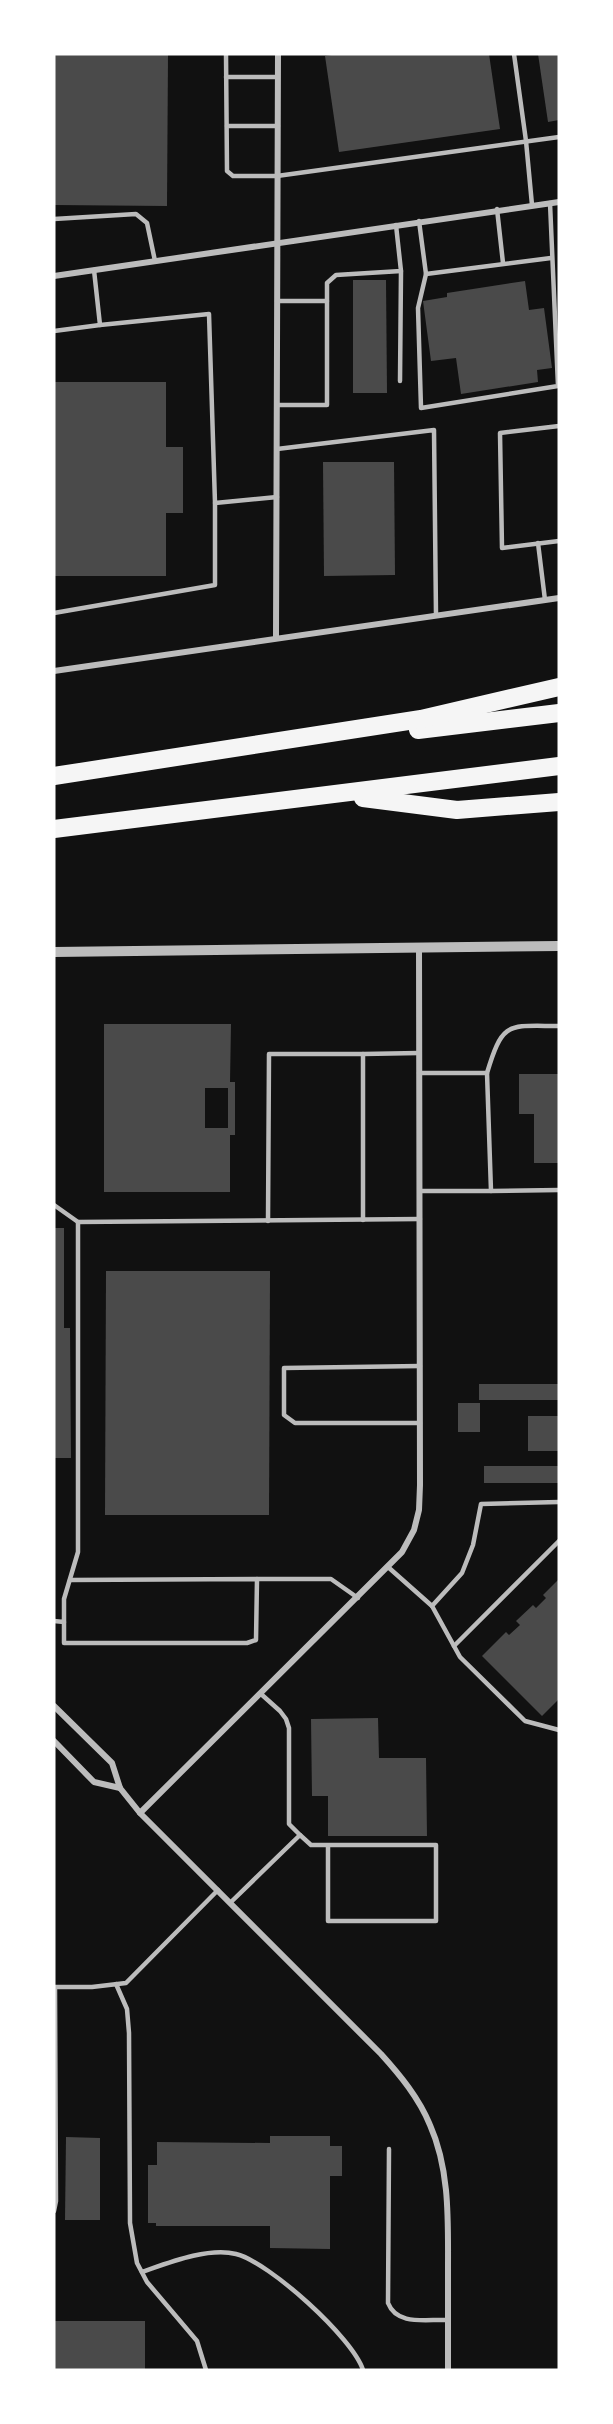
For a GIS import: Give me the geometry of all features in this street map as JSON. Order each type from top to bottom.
[{"type":"highway","points":[[54,776],[421,719],[559,687]]},
{"type":"highway","points":[[54,776],[559,713]]},
{"type":"highway","points":[[54,829],[559,766]]},
{"type":"highway","points":[[334,795],[457,810],[559,802]]},
{"type":"street","points":[[276,638],[278,54]]},
{"type":"street","points":[[54,276],[277,241],[559,202]]},
{"type":"street","points":[[54,671],[559,598]]},
{"type":"street","points":[[140,1813],[358,1598],[402,1552],[414,1530],[419,1510],[420,1423],[419,946]]},
{"type":"street","points":[[54,952],[559,946]]},
{"type":"street","points":[[54,1706],[112,1763],[120,1788],[140,1813],[398,2073],[416,2098],[430,2125],[440,2155],[446,2186],[448,2370]]},
{"type":"street","points":[[54,1741],[94,1782],[120,1788]]},
{"type":"lane","points":[[226,54],[227,171],[233,176],[278,176],[559,137]]},
{"type":"lane","points":[[514,54],[532,205]]},
{"type":"lane","points":[[226,77],[278,77]]},
{"type":"lane","points":[[226,126],[278,126]]},
{"type":"lane","points":[[419,221],[426,274],[418,308],[421,408],[558,386],[550,203]]},
{"type":"lane","points":[[497,209],[503,263]]},
{"type":"lane","points":[[54,219],[136,214],[147,223],[155,261]]},
{"type":"lane","points":[[396,225],[400,271],[400,381]]},
{"type":"lane","points":[[426,274],[551,258]]},
{"type":"lane","points":[[94,270],[100,325]]},
{"type":"lane","points":[[277,405],[327,405],[327,283],[336,275],[400,271]]},
{"type":"lane","points":[[277,301],[327,301]]},
{"type":"lane","points":[[54,332],[209,314],[216,585],[54,613]]},
{"type":"lane","points":[[559,426],[500,434],[502,548],[559,541]]},
{"type":"lane","points":[[277,449],[434,430],[436,615]]},
{"type":"lane","points":[[215,503],[277,497]]},
{"type":"lane","points":[[538,543],[545,600]]},
{"type":"lane","points":[[490,1191],[487,1073],[495,1048],[504,1034],[516,1026],[559,1026]]},
{"type":"lane","points":[[268,1221],[269,1054],[419,1053]]},
{"type":"lane","points":[[363,1054],[363,1220]]},
{"type":"lane","points":[[419,1073],[487,1073]]},
{"type":"lane","points":[[420,1191],[559,1190]]},
{"type":"lane","points":[[54,1205],[78,1222],[420,1219]]},
{"type":"lane","points":[[78,1222],[78,1552],[64,1599],[64,1643],[247,1643],[256,1640],[256,1579]]},
{"type":"lane","points":[[420,1366],[284,1368],[284,1415],[295,1423],[420,1423]]},
{"type":"lane","points":[[432,1606],[462,1573],[473,1545],[481,1504],[559,1502]]},
{"type":"lane","points":[[454,1646],[559,1541]]},
{"type":"lane","points":[[388,1567],[432,1606],[460,1657],[525,1721],[559,1730]]},
{"type":"lane","points":[[70,1580],[331,1579],[358,1598]]},
{"type":"lane","points":[[54,1621],[64,1622]]},
{"type":"lane","points":[[261,1694],[286,1719],[288,1728],[289,1824],[311,1845],[328,1845],[436,1845],[436,1921],[328,1921],[328,1845]]},
{"type":"lane","points":[[230,1903],[300,1835]]},
{"type":"lane","points":[[54,2211],[56,2201],[55,1988],[92,1988],[126,1983],[218,1890]]},
{"type":"lane","points":[[116,1984],[127,2009],[128,2021],[130,2223],[137,2263],[147,2282],[197,2341],[206,2370]]},
{"type":"lane","points":[[389,2149],[388,2303],[392,2313],[403,2319],[447,2320]]},
{"type":"lane","points":[[142,2272],[196,2254],[236,2254],[269,2270],[328,2321],[359,2358],[363,2370]]},
{"type":"building","points":[[54,54],[168,54],[167,206],[54,205]]},
{"type":"building","points":[[338,54],[489,54],[500,129],[339,152],[325,56]]},
{"type":"building","points":[[538,54],[559,54],[559,120],[548,122]]},
{"type":"building","points":[[353,280],[386,280],[387,393],[353,393]]},
{"type":"building","points":[[525,281],[529,310],[544,308],[552,368],[537,370],[538,382],[461,394],[456,358],[431,361],[423,301],[447,297],[447,293]]},
{"type":"building","points":[[54,382],[166,382],[166,447],[183,447],[183,513],[166,513],[166,576],[54,576]]},
{"type":"building","points":[[323,462],[394,462],[395,575],[324,576]]},
{"type":"building","points":[[104,1024],[231,1024],[230,1082],[235,1082],[235,1135],[230,1135],[230,1192],[104,1192]],"holes":[[[205,1088],[228,1088],[228,1128],[205,1128]]]},
{"type":"building","points":[[519,1074],[559,1074],[559,1163],[534,1163],[534,1114],[519,1114]]},
{"type":"building","points":[[54,1228],[64,1228],[64,1328],[70,1328],[71,1458],[54,1458]]},
{"type":"building","points":[[106,1271],[270,1271],[269,1515],[105,1515]]},
{"type":"building","points":[[479,1384],[559,1384],[559,1400],[479,1400]]},
{"type":"building","points":[[458,1403],[480,1403],[480,1432],[458,1432]]},
{"type":"building","points":[[528,1416],[559,1416],[559,1451],[528,1451]]},
{"type":"building","points":[[484,1466],[559,1466],[559,1483],[484,1483]]},
{"type":"building","points":[[559,1579],[559,1699],[542,1716],[482,1656],[506,1632],[509,1635],[520,1625],[516,1621],[533,1605],[536,1608],[546,1598],[543,1595]]},
{"type":"building","points":[[378,1718],[379,1758],[426,1758],[427,1836],[328,1836],[328,1796],[312,1796],[311,1719]]},
{"type":"building","points":[[270,2136],[330,2136],[330,2146],[342,2146],[342,2176],[330,2176],[330,2249],[270,2248],[270,2226],[156,2226],[156,2223],[148,2223],[148,2165],[157,2165],[157,2142],[270,2143]]},
{"type":"building","points":[[66,2137],[100,2138],[100,2220],[65,2220]]},
{"type":"building","points":[[54,2321],[145,2321],[145,2370],[54,2370]]}]
